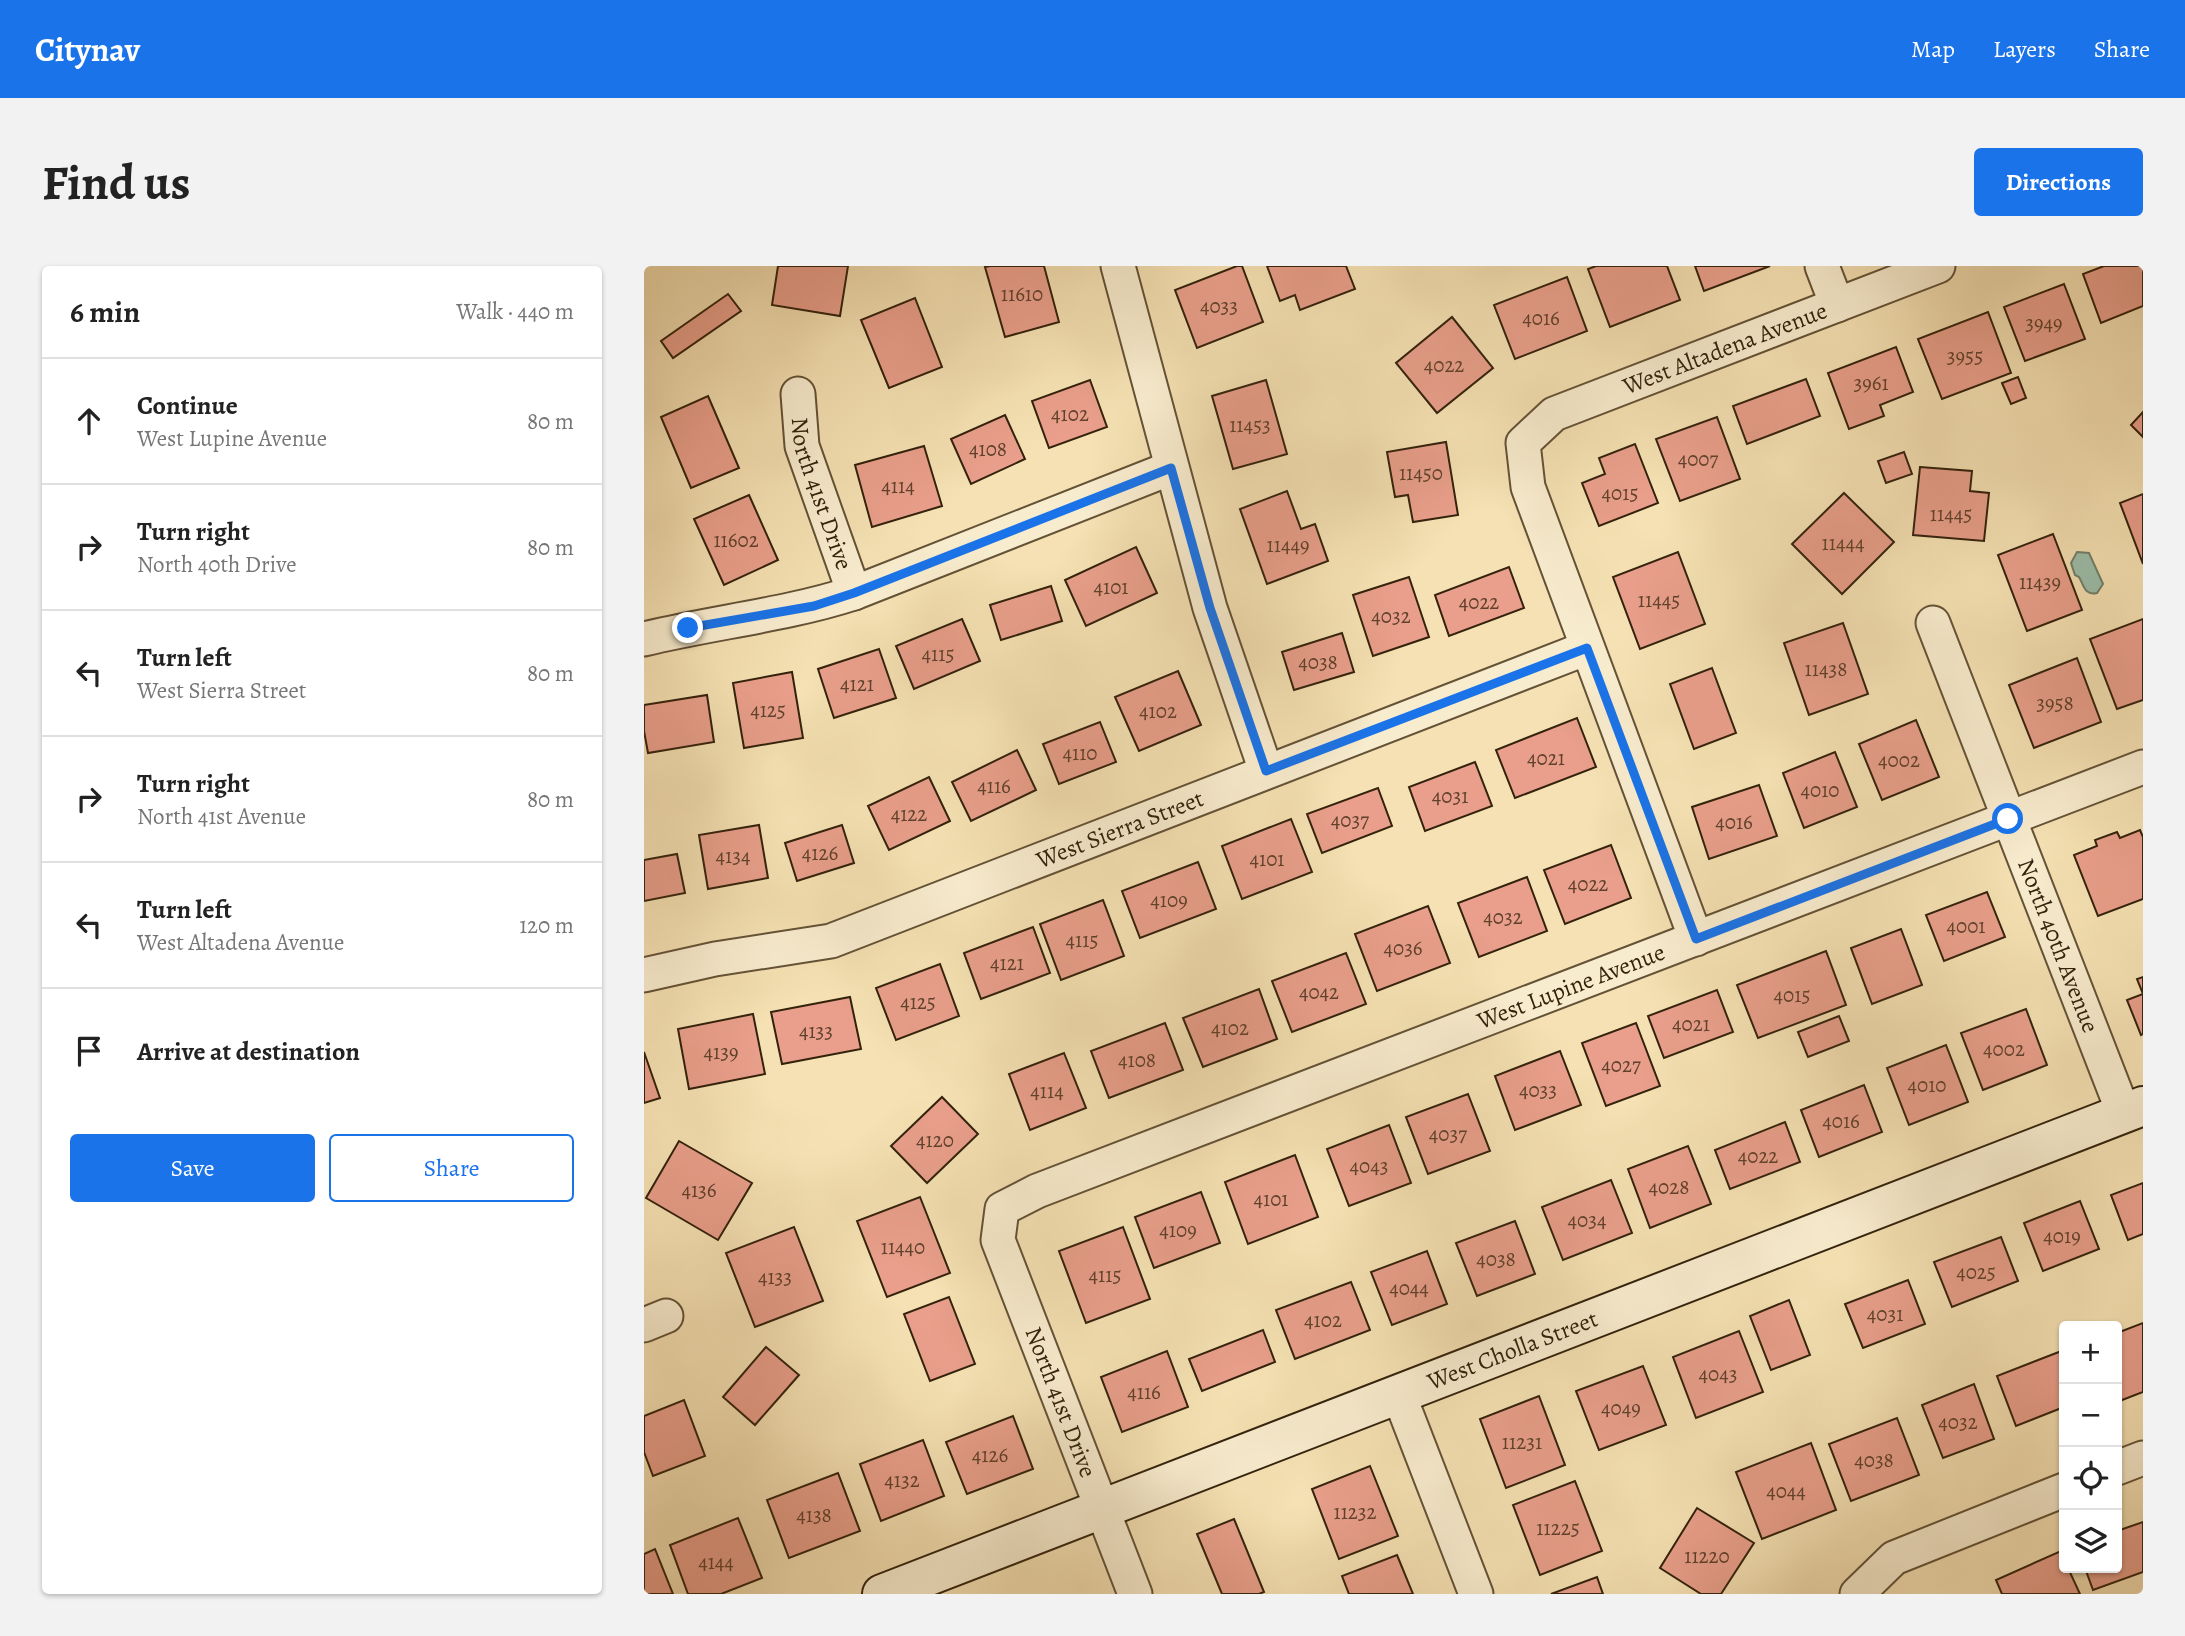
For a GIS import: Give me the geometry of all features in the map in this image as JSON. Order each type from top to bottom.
[{"type":"street","points":[[1118,266],[1210,608],[1266,771]]},
{"type":"street","points":[[1822,266],[1837,305]]},
{"type":"street","name":"West Altadena Avenue","points":[[1587,648],[1528,487],[1522,443],[1554,414],[1938,266]]},
{"type":"street","name":"North 41st Drive","points":[[798,394],[802,446],[854,593]]},
{"type":"street","points":[[644,639],[688,628],[814,606],[854,593],[1171,468]]},
{"type":"street","name":"North 40th Avenue","points":[[1933,623],[2008,819],[2134,1110]]},
{"type":"street","points":[[1587,648],[1696,939]]},
{"type":"street","name":"West Sierra Street","points":[[644,975],[715,959],[831,941],[1587,648]]},
{"type":"street","name":"West Lupine Avenue","points":[[1002,1209],[1037,1191],[2143,767]]},
{"type":"street","name":"West Cholla Street","points":[[882,1594],[2134,1110]]},
{"type":"street","name":"North 41st Drive","points":[[1002,1209],[998,1240],[1135,1594]]},
{"type":"street","points":[[1399,1395],[1475,1594]]},
{"type":"street","points":[[2122,1466],[2143,1458]]},
{"type":"street","points":[[1857,1594],[1894,1558],[2059,1492]]},
{"type":"shaded area","points":[[2077,552],[2089,553],[2103,584],[2097,593],[2087,592],[2079,577],[2075,575],[2071,563]]},
{"type":"building","points":[[778,266],[848,266],[840,316],[772,305]]},
{"type":"building","points":[[1044,266],[1059,322],[1005,337],[985,267]]},
{"type":"building","points":[[1242,266],[1263,322],[1197,348],[1175,290]]},
{"type":"building","points":[[1267,266],[1346,266],[1355,289],[1300,310],[1295,295],[1280,301]]},
{"type":"building","points":[[1596,266],[1667,266],[1680,300],[1610,327],[1588,269]]},
{"type":"building","points":[[1695,266],[1770,266],[1704,291]]},
{"type":"building","points":[[2104,266],[2143,266],[2143,306],[2101,323],[2083,274]]},
{"type":"building","points":[[1567,277],[1587,331],[1515,359],[1494,305]]},
{"type":"building","points":[[2064,284],[2085,339],[2025,361],[2004,307]]},
{"type":"building","points":[[728,294],[741,311],[673,358],[661,341]]},
{"type":"building","points":[[915,298],[942,367],[889,388],[861,320]]},
{"type":"building","points":[[1988,312],[2011,373],[1942,399],[1918,339]]},
{"type":"building","points":[[1452,317],[1493,368],[1437,413],[1396,363]]},
{"type":"building","points":[[1896,347],[1913,392],[1880,405],[1884,416],[1849,429],[1828,373]]},
{"type":"building","points":[[2018,377],[2026,398],[2011,404],[2002,383]]},
{"type":"building","points":[[1806,379],[1820,416],[1747,444],[1733,406]]},
{"type":"building","points":[[1090,380],[1107,427],[1049,448],[1032,401]]},
{"type":"building","points":[[1266,380],[1287,454],[1233,469],[1212,396]]},
{"type":"building","points":[[708,396],[739,468],[691,488],[661,417]]},
{"type":"building","points":[[2143,412],[2143,437],[2131,425]]},
{"type":"building","points":[[1005,415],[1025,459],[971,484],[951,439]]},
{"type":"building","points":[[1717,417],[1740,479],[1680,501],[1656,439]]},
{"type":"building","points":[[1446,442],[1458,515],[1413,522],[1408,495],[1395,497],[1387,452]]},
{"type":"building","points":[[1635,444],[1658,503],[1599,526],[1582,483],[1605,474],[1599,458]]},
{"type":"building","points":[[924,446],[942,506],[872,527],[855,465]]},
{"type":"building","points":[[1904,452],[1912,474],[1886,483],[1878,461]]},
{"type":"building","points":[[1920,467],[1972,471],[1970,491],[1989,493],[1984,541],[1913,535]]},
{"type":"building","points":[[1287,491],[1301,529],[1315,524],[1328,561],[1267,584],[1240,509]]},
{"type":"building","points":[[1844,493],[1894,542],[1842,594],[1792,544]]},
{"type":"building","points":[[2143,494],[2143,564],[2120,503]]},
{"type":"building","points":[[749,495],[778,560],[724,585],[694,519]]},
{"type":"building","points":[[2053,534],[2082,610],[2027,631],[1998,555]]},
{"type":"building","points":[[1136,547],[1157,593],[1086,626],[1065,580]]},
{"type":"building","points":[[1678,552],[1705,624],[1640,649],[1613,577]]},
{"type":"building","points":[[1509,567],[1524,608],[1449,636],[1435,595]]},
{"type":"building","points":[[1409,577],[1429,637],[1373,656],[1353,595]]},
{"type":"building","points":[[1051,586],[1062,621],[1001,640],[990,605]]},
{"type":"building","points":[[962,619],[980,661],[914,689],[896,646]]},
{"type":"building","points":[[2143,619],[2143,700],[2117,709],[2090,639]]},
{"type":"building","points":[[1843,623],[1868,694],[1809,715],[1784,643]]},
{"type":"building","points":[[1342,633],[1354,672],[1294,690],[1282,652]]},
{"type":"building","points":[[879,649],[896,698],[834,718],[818,669]]},
{"type":"building","points":[[2077,658],[2101,722],[2034,748],[2009,685]]},
{"type":"building","points":[[1712,668],[1736,733],[1694,749],[1670,684]]},
{"type":"building","points":[[1178,671],[1201,725],[1139,751],[1115,697]]},
{"type":"building","points":[[792,672],[803,738],[744,748],[733,683]]},
{"type":"building","points":[[707,695],[714,742],[648,753],[644,731],[644,705]]},
{"type":"building","points":[[1577,718],[1596,767],[1515,798],[1496,750]]},
{"type":"building","points":[[1916,720],[1939,777],[1882,800],[1859,744]]},
{"type":"building","points":[[1100,722],[1116,762],[1059,784],[1043,744]]},
{"type":"building","points":[[1017,750],[1036,790],[971,821],[952,782]]},
{"type":"building","points":[[1835,752],[1857,807],[1804,828],[1783,773]]},
{"type":"building","points":[[1475,762],[1492,806],[1425,831],[1409,787]]},
{"type":"building","points":[[929,777],[950,821],[889,850],[868,806]]},
{"type":"building","points":[[1759,785],[1777,836],[1709,859],[1692,807]]},
{"type":"building","points":[[1378,788],[1392,826],[1322,853],[1307,814]]},
{"type":"building","points":[[1291,819],[1312,872],[1242,899],[1222,846]]},
{"type":"building","points":[[759,825],[768,878],[708,889],[699,835]]},
{"type":"building","points":[[842,825],[854,863],[797,881],[785,843]]},
{"type":"building","points":[[2140,830],[2143,837],[2143,899],[2098,916],[2074,855],[2097,846],[2095,840],[2117,832],[2120,838]]},
{"type":"building","points":[[1611,845],[1631,898],[1565,924],[1544,870]]},
{"type":"building","points":[[677,854],[685,893],[644,901],[644,860]]},
{"type":"building","points":[[1198,862],[1216,909],[1140,938],[1122,891]]},
{"type":"building","points":[[1527,877],[1547,931],[1479,957],[1458,903]]},
{"type":"building","points":[[1987,892],[2005,937],[1944,961],[1926,915]]},
{"type":"building","points":[[1103,900],[1124,956],[1061,980],[1040,924]]},
{"type":"building","points":[[1428,906],[1450,963],[1377,991],[1355,934]]},
{"type":"building","points":[[1033,927],[1050,973],[981,999],[964,953]]},
{"type":"building","points":[[1901,929],[1922,985],[1872,1004],[1851,948]]},
{"type":"building","points":[[1826,951],[1846,1005],[1758,1038],[1737,985]]},
{"type":"building","points":[[1346,953],[1366,1004],[1292,1032],[1272,981]]},
{"type":"building","points":[[940,964],[959,1016],[896,1040],[876,988]]},
{"type":"building","points":[[2143,977],[2143,994],[2137,979]]},
{"type":"building","points":[[1259,989],[1277,1039],[1203,1067],[1183,1018]]},
{"type":"building","points":[[1717,990],[1733,1032],[1664,1058],[1648,1016]]},
{"type":"building","points":[[2143,994],[2143,1034],[2141,1035],[2127,1000]]},
{"type":"building","points":[[850,997],[861,1049],[782,1064],[771,1012]]},
{"type":"building","points":[[2026,1009],[2047,1065],[1983,1090],[1961,1033]]},
{"type":"building","points":[[753,1014],[765,1074],[689,1089],[678,1029]]},
{"type":"building","points":[[1839,1016],[1849,1041],[1808,1057],[1798,1032]]},
{"type":"building","points":[[1165,1023],[1183,1070],[1109,1098],[1091,1051]]},
{"type":"building","points":[[1636,1023],[1660,1086],[1606,1106],[1582,1043]]},
{"type":"building","points":[[1946,1045],[1968,1102],[1909,1125],[1887,1068]]},
{"type":"building","points":[[1560,1051],[1581,1105],[1515,1130],[1495,1076]]},
{"type":"building","points":[[644,1052],[660,1098],[644,1103]]},
{"type":"building","points":[[1064,1053],[1086,1108],[1030,1130],[1009,1074]]},
{"type":"building","points":[[1864,1085],[1882,1132],[1819,1157],[1801,1110]]},
{"type":"building","points":[[1468,1094],[1490,1151],[1428,1174],[1406,1117]]},
{"type":"building","points":[[942,1097],[978,1134],[927,1183],[891,1146]]},
{"type":"building","points":[[1785,1122],[1800,1162],[1730,1189],[1715,1150]]},
{"type":"building","points":[[1389,1125],[1411,1183],[1349,1206],[1327,1149]]},
{"type":"building","points":[[679,1141],[752,1183],[718,1240],[646,1198]]},
{"type":"building","points":[[1688,1146],[1711,1204],[1650,1228],[1628,1169]]},
{"type":"building","points":[[1295,1155],[1318,1217],[1248,1244],[1225,1182]]},
{"type":"building","points":[[1611,1180],[1632,1233],[1563,1260],[1542,1207]]},
{"type":"building","points":[[2143,1183],[2143,1234],[2128,1240],[2111,1195]]},
{"type":"building","points":[[1201,1192],[1220,1243],[1154,1268],[1135,1217]]},
{"type":"building","points":[[920,1197],[950,1273],[887,1297],[857,1221]]},
{"type":"building","points":[[2080,1201],[2099,1249],[2043,1271],[2024,1223]]},
{"type":"building","points":[[1515,1221],[1535,1274],[1477,1296],[1456,1243]]},
{"type":"building","points":[[794,1227],[823,1301],[755,1327],[726,1253]]},
{"type":"building","points":[[1123,1227],[1150,1299],[1086,1323],[1059,1251]]},
{"type":"building","points":[[2001,1237],[2018,1281],[1952,1307],[1934,1262]]},
{"type":"building","points":[[1427,1251],[1447,1304],[1392,1325],[1371,1272]]},
{"type":"building","points":[[1908,1280],[1925,1324],[1863,1348],[1845,1304]]},
{"type":"building","points":[[1351,1282],[1370,1330],[1295,1359],[1276,1310]]},
{"type":"building","points":[[949,1297],[975,1364],[930,1381],[904,1314]]},
{"type":"building","points":[[1789,1300],[1810,1355],[1771,1370],[1750,1316]]},
{"type":"building","points":[[2143,1323],[2143,1392],[2122,1400],[2122,1384],[2122,1331]]},
{"type":"building","points":[[1263,1330],[1275,1362],[1202,1391],[1189,1359]]},
{"type":"building","points":[[1739,1331],[1763,1392],[1696,1418],[1673,1357]]},
{"type":"building","points":[[766,1347],[799,1375],[755,1425],[723,1397]]},
{"type":"building","points":[[1167,1351],[1188,1407],[1122,1432],[1101,1377]]},
{"type":"building","points":[[2059,1352],[2059,1409],[2016,1426],[1997,1376]]},
{"type":"building","points":[[1643,1366],[1666,1425],[1599,1450],[1576,1391]]},
{"type":"building","points":[[1974,1384],[1994,1439],[1943,1458],[1922,1405]]},
{"type":"building","points":[[1539,1396],[1565,1465],[1506,1488],[1480,1419]]},
{"type":"building","points":[[684,1400],[705,1456],[653,1476],[644,1452],[644,1416]]},
{"type":"building","points":[[1013,1416],[1033,1469],[967,1494],[946,1442]]},
{"type":"building","points":[[1897,1418],[1919,1475],[1851,1501],[1829,1444]]},
{"type":"building","points":[[923,1440],[944,1496],[881,1521],[860,1464]]},
{"type":"building","points":[[1811,1443],[1836,1510],[1762,1539],[1736,1472]]},
{"type":"building","points":[[1370,1466],[1398,1536],[1339,1559],[1312,1489]]},
{"type":"building","points":[[838,1473],[860,1531],[789,1558],[767,1500]]},
{"type":"building","points":[[1575,1481],[1602,1551],[1540,1575],[1513,1505]]},
{"type":"building","points":[[1697,1508],[1754,1543],[1721,1594],[1701,1594],[1660,1568]]},
{"type":"building","points":[[738,1518],[762,1578],[721,1594],[688,1594],[670,1545]]},
{"type":"building","points":[[1234,1519],[1264,1592],[1259,1594],[1222,1594],[1197,1534]]},
{"type":"building","points":[[2143,1522],[2143,1572],[2093,1590],[2087,1573],[2122,1573],[2122,1529]]},
{"type":"building","points":[[655,1549],[673,1594],[644,1594],[644,1554]]},
{"type":"building","points":[[2059,1552],[2059,1573],[2070,1573],[2080,1594],[2002,1594],[1996,1580]]},
{"type":"building","points":[[1397,1555],[1413,1594],[1349,1594],[1342,1576]]},
{"type":"building","points":[[1597,1577],[1603,1594],[1551,1594]]},
{"type":"route","points":[[688,628],[814,606],[854,593],[1171,468],[1210,608],[1266,771],[1587,648],[1696,939],[2008,819]]}]
